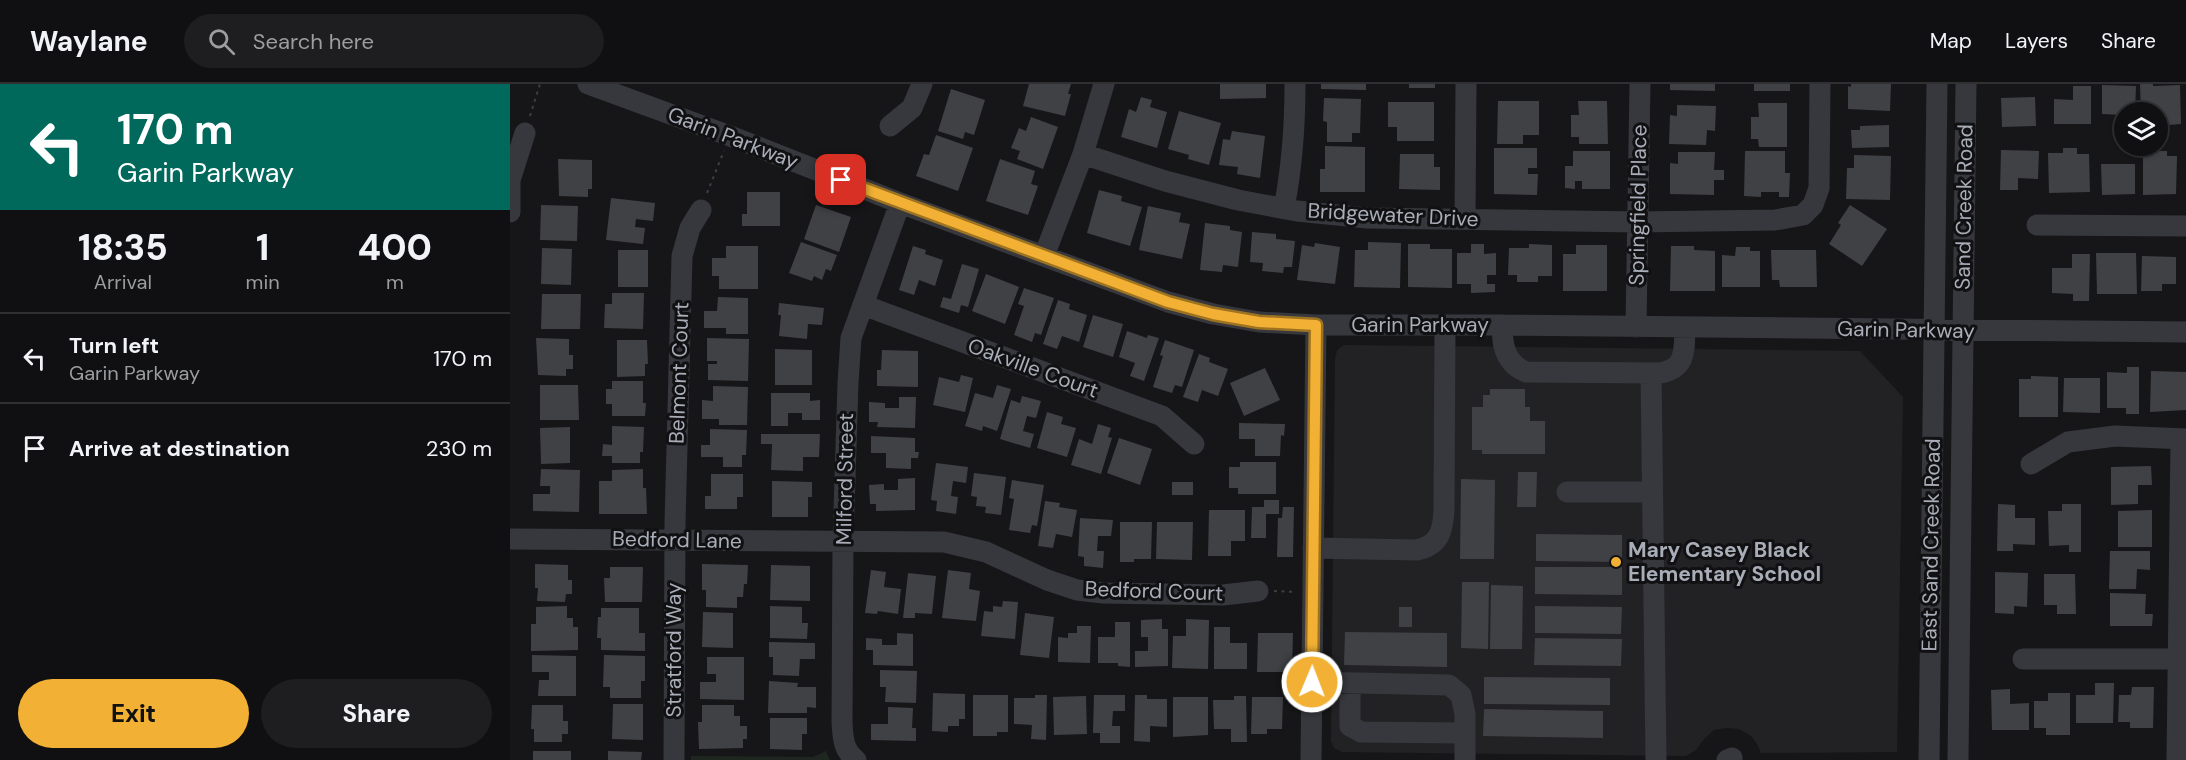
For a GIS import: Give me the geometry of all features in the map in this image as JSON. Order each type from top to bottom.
[{"type":"street","name":"Garin Parkway","points":[[588,84],[1168,302],[1213,314],[1259,322],[1445,327],[1503,325],[2186,333]]},
{"type":"street","points":[[890,126],[912,108],[922,84]]},
{"type":"street","points":[[1044,256],[1083,154],[1104,84]]},
{"type":"street","points":[[1284,208],[1295,128],[1295,84]]},
{"type":"street","points":[[1465,219],[1466,84]]},
{"type":"street","name":"Springfield Place","points":[[1636,327],[1640,84]]},
{"type":"street","name":"Bridgewater Drive","points":[[1083,154],[1165,181],[1238,200],[1367,218],[1638,222],[1775,220],[1803,215],[1813,205],[1819,188],[1820,84]]},
{"type":"street","name":"Sand Creek Road","points":[[1933,330],[1937,84]]},
{"type":"street","name":"Sand Creek Road","points":[[1963,331],[1966,84]]},
{"type":"street","points":[[510,212],[510,180],[525,133]]},
{"type":"street","name":"Milford Street","points":[[856,760],[849,754],[843,742],[842,722],[843,542],[851,338],[900,203]]},
{"type":"street","name":"Belmont Court","points":[[675,540],[682,256],[690,228],[700,210]]},
{"type":"street","points":[[2037,225],[2186,226]]},
{"type":"street","name":"Oakville Court","points":[[863,306],[1162,416],[1194,444]]},
{"type":"street","points":[[1311,760],[1316,325]]},
{"type":"street","points":[[1503,325],[1503,348],[1519,369],[1526,372],[1651,373],[1672,370],[1680,363],[1684,355],[1685,327]]},
{"type":"street","points":[[1313,548],[1418,550],[1430,546],[1440,537],[1444,510],[1445,327]]},
{"type":"street","name":"East Sand Creek Road","points":[[1929,760],[1933,330]]},
{"type":"street","name":"East Sand Creek Road","points":[[1958,760],[1963,331]]},
{"type":"street","points":[[1651,373],[1656,760]]},
{"type":"street","points":[[2031,464],[2068,442],[2115,436],[2183,439],[2177,760]]},
{"type":"street","points":[[1567,492],[1651,492]]},
{"type":"street","name":"Bedford Lane","points":[[510,539],[843,542]]},
{"type":"street","name":"Stratford Way","points":[[674,760],[675,540]]},
{"type":"street","name":"Bedford Court","points":[[843,542],[944,542],[986,552],[1077,590],[1103,593],[1223,595],[1258,591]]},
{"type":"street","points":[[2023,659],[2178,659]]},
{"type":"street","points":[[1312,682],[1449,685],[1461,695],[1465,714],[1465,760]]},
{"type":"street","points":[[1350,682],[1350,726],[1361,732],[1465,733]]},
{"type":"path","points":[[525,133],[540,84]]},
{"type":"path","points":[[700,210],[730,136]]},
{"type":"path","points":[[1258,591],[1313,593]]},
{"type":"shaded area","name":"Mary Casey Black Elementary School","points":[[1344,345],[1860,351],[1903,397],[1897,752],[1761,753],[1751,736],[1739,729],[1726,728],[1714,730],[1696,750],[1686,756],[1342,752],[1334,748],[1331,741],[1335,359],[1337,350]]},
{"type":"shaded area","points":[[826,751],[830,760],[691,760],[691,756],[813,757]]},
{"type":"building","points":[[1029,84],[1071,84],[1068,94],[1071,94],[1065,116],[1023,106]]},
{"type":"building","points":[[1220,84],[1266,84],[1266,98],[1220,99]]},
{"type":"building","points":[[1321,84],[1366,84],[1366,90],[1321,89]]},
{"type":"building","points":[[1409,84],[1435,84],[1435,88],[1409,88]]},
{"type":"building","points":[[1670,84],[1715,84],[1715,91],[1670,90]]},
{"type":"building","points":[[1754,84],[1790,84],[1790,91],[1754,91]]},
{"type":"building","points":[[1851,84],[1891,84],[1890,111],[1848,109],[1848,86],[1851,87]]},
{"type":"building","points":[[2140,84],[2180,85],[2181,124],[2168,125],[2168,102],[2141,102]]},
{"type":"building","points":[[2102,85],[2136,86],[2135,102],[2114,102],[2114,115],[2102,114]]},
{"type":"building","points":[[2073,86],[2091,86],[2091,124],[2054,124],[2054,99],[2073,100]]},
{"type":"building","points":[[951,89],[985,100],[974,135],[965,132],[963,139],[938,131]]},
{"type":"building","points":[[1141,97],[1152,100],[1150,107],[1167,112],[1157,148],[1121,137],[1129,109],[1136,112]]},
{"type":"building","points":[[2035,97],[2036,126],[2002,127],[2001,98]]},
{"type":"building","points":[[1324,98],[1361,99],[1360,133],[1352,133],[1352,142],[1327,142],[1327,122],[1323,121]]},
{"type":"building","points":[[1498,101],[1539,101],[1539,135],[1523,135],[1523,144],[1497,144]]},
{"type":"building","points":[[1578,101],[1607,101],[1608,144],[1579,144],[1579,137],[1571,137],[1571,115],[1579,115]]},
{"type":"building","points":[[1388,102],[1434,102],[1434,141],[1397,141],[1397,127],[1388,127]]},
{"type":"building","points":[[1758,103],[1787,103],[1787,147],[1759,147],[1758,139],[1751,139],[1751,117],[1759,117]]},
{"type":"building","points":[[1677,105],[1716,106],[1715,131],[1707,130],[1706,145],[1669,144],[1670,115],[1677,116]]},
{"type":"building","points":[[1179,111],[1221,123],[1209,165],[1188,159],[1189,155],[1168,149]]},
{"type":"building","points":[[1031,117],[1058,127],[1043,169],[1017,159],[1020,151],[1011,148],[1019,128],[1026,131]]},
{"type":"building","points":[[1889,125],[1889,147],[1852,148],[1851,130],[1860,130],[1860,126]]},
{"type":"building","points":[[1232,131],[1265,136],[1260,178],[1237,174],[1238,167],[1219,165],[1223,139],[1230,140]]},
{"type":"building","points":[[936,135],[973,148],[958,191],[916,176],[924,154],[929,155]]},
{"type":"building","points":[[1325,146],[1365,147],[1365,192],[1320,192],[1320,169],[1325,169]]},
{"type":"building","points":[[1494,148],[1537,148],[1537,168],[1528,168],[1528,174],[1538,174],[1537,195],[1494,194]]},
{"type":"building","points":[[2063,148],[2077,148],[2077,154],[2089,154],[2090,192],[2049,193],[2048,153],[2063,153]]},
{"type":"building","points":[[2001,150],[2039,151],[2038,179],[2018,178],[2018,190],[2000,190]]},
{"type":"building","points":[[1573,151],[1610,151],[1610,189],[1582,189],[1582,181],[1575,181],[1575,189],[1565,188],[1565,166],[1573,166]]},
{"type":"building","points":[[1745,151],[1785,151],[1785,173],[1790,173],[1789,197],[1779,197],[1779,192],[1761,192],[1761,197],[1744,196]]},
{"type":"building","points":[[1678,152],[1715,152],[1714,170],[1724,170],[1724,180],[1714,180],[1714,195],[1670,194],[1670,163],[1678,164]]},
{"type":"building","points":[[1400,154],[1434,154],[1434,167],[1440,167],[1440,190],[1399,189]]},
{"type":"building","points":[[1854,155],[1891,156],[1890,200],[1846,199],[1847,168],[1854,168]]},
{"type":"building","points":[[2143,156],[2177,156],[2176,194],[2143,195]]},
{"type":"building","points":[[558,159],[592,160],[592,189],[588,189],[588,197],[559,196]]},
{"type":"building","points":[[1000,159],[1035,171],[1031,184],[1038,186],[1028,215],[986,201]]},
{"type":"building","points":[[2101,164],[2135,164],[2135,194],[2102,195]]},
{"type":"building","points":[[1099,190],[1122,196],[1121,201],[1142,207],[1130,246],[1087,233]]},
{"type":"building","points":[[747,192],[780,192],[780,226],[742,226],[742,214],[747,214]]},
{"type":"building","points":[[611,198],[655,203],[653,221],[636,219],[635,227],[645,228],[643,244],[606,240]]},
{"type":"building","points":[[541,205],[578,206],[577,241],[540,240]]},
{"type":"building","points":[[816,205],[851,217],[839,252],[804,239]]},
{"type":"building","points":[[1850,205],[1887,229],[1862,266],[1829,244],[1841,225],[1838,223]]},
{"type":"building","points":[[1148,206],[1181,213],[1179,222],[1190,224],[1182,259],[1139,250]]},
{"type":"building","points":[[1205,223],[1230,226],[1230,230],[1242,232],[1238,267],[1223,265],[1222,272],[1200,270]]},
{"type":"building","points":[[1252,232],[1276,234],[1276,239],[1295,241],[1292,267],[1284,267],[1283,273],[1262,271],[1263,263],[1250,262]]},
{"type":"building","points":[[801,242],[837,255],[831,271],[826,269],[822,280],[814,276],[812,281],[789,273]]},
{"type":"building","points":[[1368,242],[1401,243],[1400,288],[1354,287],[1355,250],[1368,250]]},
{"type":"building","points":[[1315,243],[1340,247],[1335,284],[1297,280],[1302,245],[1314,247]]},
{"type":"building","points":[[1408,244],[1430,244],[1430,249],[1452,249],[1452,288],[1408,287]]},
{"type":"building","points":[[1471,244],[1484,244],[1484,254],[1496,253],[1496,275],[1487,275],[1487,284],[1495,284],[1495,292],[1471,293],[1471,284],[1457,284],[1457,253],[1471,253]]},
{"type":"building","points":[[1529,244],[1552,245],[1552,276],[1538,276],[1538,282],[1517,282],[1517,275],[1508,275],[1509,248],[1529,248]]},
{"type":"building","points":[[1576,245],[1607,245],[1607,291],[1563,291],[1563,254],[1576,254]]},
{"type":"building","points":[[726,246],[758,246],[758,289],[719,289],[719,276],[712,276],[712,258],[726,258]]},
{"type":"building","points":[[913,246],[926,250],[925,254],[943,260],[935,286],[919,280],[914,295],[899,290]]},
{"type":"building","points":[[1671,246],[1694,246],[1694,250],[1715,251],[1715,291],[1670,291]]},
{"type":"building","points":[[1736,247],[1750,247],[1750,251],[1760,251],[1760,287],[1722,287],[1722,255],[1735,256]]},
{"type":"building","points":[[542,248],[572,249],[571,285],[541,284]]},
{"type":"building","points":[[618,250],[648,250],[648,287],[618,287]]},
{"type":"building","points":[[1771,250],[1816,250],[1817,287],[1780,287],[1779,280],[1772,280]]},
{"type":"building","points":[[2096,253],[2136,253],[2137,294],[2097,294]]},
{"type":"building","points":[[2072,254],[2090,254],[2089,301],[2073,301],[2073,294],[2052,293],[2052,268],[2072,268]]},
{"type":"building","points":[[2142,256],[2176,257],[2176,284],[2162,284],[2162,291],[2141,291]]},
{"type":"building","points":[[962,264],[979,269],[968,307],[961,305],[959,313],[940,307],[943,297],[951,299]]},
{"type":"building","points":[[986,274],[1019,287],[1005,324],[972,311]]},
{"type":"building","points":[[1024,288],[1054,298],[1041,335],[1035,333],[1032,342],[1014,335],[1024,306],[1018,304]]},
{"type":"building","points":[[612,293],[644,293],[643,329],[604,328],[605,304],[612,304]]},
{"type":"building","points":[[542,294],[581,294],[580,329],[541,329]]},
{"type":"building","points":[[718,297],[748,298],[748,334],[726,334],[726,328],[704,328],[704,311],[717,311]]},
{"type":"building","points":[[1058,300],[1070,304],[1069,309],[1087,315],[1079,342],[1062,336],[1057,349],[1043,344]]},
{"type":"building","points":[[779,303],[824,308],[822,325],[808,324],[807,339],[779,336],[781,315],[778,315]]},
{"type":"building","points":[[1093,315],[1123,324],[1113,357],[1083,347]]},
{"type":"building","points":[[1127,331],[1147,338],[1148,335],[1159,338],[1144,381],[1130,376],[1135,363],[1119,357]]},
{"type":"building","points":[[536,338],[569,339],[569,355],[573,355],[573,369],[566,369],[566,376],[538,375]]},
{"type":"building","points":[[707,338],[749,339],[748,381],[708,380],[708,364],[717,364],[717,361],[707,361]]},
{"type":"building","points":[[617,340],[647,340],[648,364],[645,364],[645,376],[617,377]]},
{"type":"building","points":[[1165,340],[1194,350],[1182,387],[1175,385],[1172,393],[1153,387],[1163,356],[1160,355]]},
{"type":"building","points":[[775,349],[812,350],[812,385],[775,385]]},
{"type":"building","points":[[882,350],[918,351],[918,387],[877,386],[877,370],[881,370]]},
{"type":"building","points":[[1199,354],[1210,358],[1209,362],[1228,369],[1218,396],[1202,390],[1198,402],[1183,397]]},
{"type":"building","points":[[2127,367],[2139,367],[2139,414],[2126,414],[2126,408],[2107,408],[2107,372],[2127,373]]},
{"type":"building","points":[[1265,368],[1280,400],[1244,416],[1230,383]]},
{"type":"building","points":[[2151,371],[2186,372],[2186,410],[2150,412]]},
{"type":"building","points":[[961,375],[973,378],[965,412],[933,405],[939,377],[959,382]]},
{"type":"building","points":[[2031,376],[2058,377],[2058,417],[2019,417],[2019,379],[2031,379]]},
{"type":"building","points":[[2064,378],[2100,378],[2100,413],[2063,412]]},
{"type":"building","points":[[612,381],[643,381],[645,416],[612,416],[612,404],[606,404],[606,389],[612,389]]},
{"type":"building","points":[[540,385],[578,385],[579,420],[540,420]]},
{"type":"building","points":[[997,385],[1011,389],[997,431],[983,426],[982,431],[965,426],[975,393],[993,398]]},
{"type":"building","points":[[713,386],[748,387],[747,425],[719,425],[719,419],[702,419],[702,400],[713,401]]},
{"type":"building","points":[[1490,389],[1525,389],[1525,407],[1530,407],[1530,421],[1545,421],[1545,454],[1482,454],[1482,450],[1472,450],[1472,407],[1483,407],[1483,395],[1490,395]]},
{"type":"building","points":[[771,393],[810,393],[810,401],[820,400],[820,420],[802,420],[802,413],[788,413],[788,426],[771,426]]},
{"type":"building","points":[[1022,396],[1041,401],[1036,418],[1027,416],[1023,431],[1034,434],[1030,448],[1000,439],[1011,400],[1020,403]]},
{"type":"building","points":[[899,397],[916,397],[915,428],[877,427],[878,422],[869,422],[869,402],[885,403],[885,408],[899,408]]},
{"type":"building","points":[[1047,412],[1063,417],[1061,424],[1076,428],[1067,457],[1037,448]]},
{"type":"building","points":[[1239,423],[1285,424],[1284,436],[1281,435],[1280,456],[1255,456],[1255,439],[1239,439]]},
{"type":"building","points":[[1098,424],[1111,428],[1108,437],[1112,438],[1101,474],[1071,465],[1079,439],[1092,444]]},
{"type":"building","points":[[612,426],[644,427],[640,463],[612,463],[612,456],[602,456],[603,444],[612,445]]},
{"type":"building","points":[[570,427],[570,463],[541,464],[540,428]]},
{"type":"building","points":[[710,429],[747,430],[746,455],[742,455],[742,467],[723,467],[723,457],[701,457],[701,445],[710,445]]},
{"type":"building","points":[[761,434],[820,434],[819,457],[803,457],[803,471],[771,470],[772,444],[761,444]]},
{"type":"building","points":[[871,436],[915,438],[915,452],[919,452],[918,458],[911,458],[911,469],[886,468],[886,453],[871,453]]},
{"type":"building","points":[[1119,438],[1152,449],[1140,485],[1107,473]]},
{"type":"building","points":[[1240,462],[1276,462],[1276,494],[1238,494],[1238,488],[1229,488],[1229,467],[1240,467]]},
{"type":"building","points":[[936,463],[968,467],[966,483],[953,481],[951,496],[958,497],[956,514],[936,511],[937,501],[931,500]]},
{"type":"building","points":[[2151,466],[2152,485],[2138,485],[2138,504],[2111,505],[2111,467]]},
{"type":"building","points":[[541,469],[580,470],[579,512],[533,511],[533,494],[550,494],[550,486],[540,486]]},
{"type":"building","points":[[643,469],[647,514],[599,514],[599,481],[612,481],[612,470]]},
{"type":"building","points":[[1518,472],[1537,472],[1536,507],[1517,507]]},
{"type":"building","points":[[974,473],[1006,477],[1001,515],[985,513],[986,507],[976,506],[977,497],[971,496]]},
{"type":"building","points":[[711,474],[743,474],[743,497],[737,497],[737,509],[705,509],[705,496],[711,496]]},
{"type":"building","points":[[915,478],[915,510],[876,511],[876,504],[870,504],[869,485],[884,484],[884,490],[898,490],[898,479]]},
{"type":"building","points":[[1461,479],[1495,480],[1494,559],[1460,559]]},
{"type":"building","points":[[1012,480],[1044,485],[1037,526],[1032,525],[1030,533],[1009,530],[1014,499],[1009,498]]},
{"type":"building","points":[[772,481],[812,482],[812,497],[808,497],[808,517],[772,517]]},
{"type":"building","points":[[1172,482],[1193,482],[1193,495],[1172,495]]},
{"type":"building","points":[[1264,500],[1279,500],[1279,514],[1266,514],[1266,538],[1251,538],[1252,507],[1264,507]]},
{"type":"building","points":[[1045,501],[1060,503],[1059,507],[1077,510],[1072,537],[1056,534],[1053,548],[1038,546]]},
{"type":"building","points":[[1998,504],[2015,505],[2015,518],[2035,518],[2035,545],[2013,544],[2013,551],[1997,551]]},
{"type":"building","points":[[2062,504],[2081,504],[2081,552],[2069,552],[2069,545],[2049,546],[2048,511],[2062,511]]},
{"type":"building","points":[[1283,507],[1294,507],[1293,557],[1277,557],[1278,518],[1282,518]]},
{"type":"building","points":[[1209,510],[1245,510],[1245,541],[1231,541],[1231,556],[1208,556]]},
{"type":"building","points":[[2152,510],[2152,547],[2118,547],[2118,511]]},
{"type":"building","points":[[1080,518],[1113,520],[1111,536],[1098,536],[1097,551],[1104,551],[1103,568],[1084,566],[1084,557],[1078,556]]},
{"type":"building","points":[[1120,522],[1152,522],[1151,559],[1120,562]]},
{"type":"building","points":[[1157,522],[1193,522],[1192,560],[1156,559]]},
{"type":"building","points":[[1536,534],[1622,535],[1622,562],[1536,561]]},
{"type":"building","points":[[2110,551],[2150,551],[2150,570],[2137,569],[2136,589],[2109,589]]},
{"type":"building","points":[[535,564],[568,565],[568,580],[572,580],[572,594],[566,594],[565,602],[537,601]]},
{"type":"building","points":[[702,564],[748,565],[747,584],[744,584],[743,597],[737,597],[737,608],[706,607],[706,590],[702,590]]},
{"type":"building","points":[[771,565],[810,566],[810,601],[770,600]]},
{"type":"building","points":[[610,567],[643,567],[642,602],[605,602],[604,578],[610,578]]},
{"type":"building","points":[[1535,567],[1622,567],[1622,595],[1535,594]]},
{"type":"building","points":[[871,570],[886,572],[884,587],[901,589],[898,614],[878,611],[877,614],[865,613]]},
{"type":"building","points":[[948,570],[971,573],[969,589],[980,591],[976,621],[942,618]]},
{"type":"building","points":[[1995,572],[2028,573],[2027,607],[2014,606],[2014,614],[1995,613]]},
{"type":"building","points":[[908,573],[936,576],[932,614],[915,613],[915,618],[903,618]]},
{"type":"building","points":[[2044,574],[2075,574],[2076,614],[2057,614],[2057,605],[2044,605]]},
{"type":"building","points":[[1462,582],[1489,582],[1488,649],[1461,648]]},
{"type":"building","points":[[1491,585],[1523,586],[1522,649],[1490,649]]},
{"type":"building","points":[[2110,593],[2146,594],[2145,614],[2153,614],[2152,626],[2110,626]]},
{"type":"building","points":[[1003,601],[1018,602],[1015,639],[981,636],[984,611],[993,612],[993,606],[1002,607]]},
{"type":"building","points":[[567,606],[567,618],[573,618],[573,627],[578,627],[578,650],[531,651],[531,624],[536,624],[536,607]]},
{"type":"building","points":[[770,606],[802,607],[802,623],[808,623],[807,639],[770,638]]},
{"type":"building","points":[[1535,606],[1622,607],[1621,634],[1535,633]]},
{"type":"building","points":[[1399,607],[1412,607],[1412,627],[1399,627]]},
{"type":"building","points":[[601,608],[639,608],[639,633],[645,633],[645,651],[601,650],[601,638],[597,638]]},
{"type":"building","points":[[703,612],[733,613],[733,648],[702,647]]},
{"type":"building","points":[[1025,613],[1054,617],[1049,658],[1020,655]]},
{"type":"building","points":[[1162,619],[1162,629],[1168,629],[1168,666],[1135,667],[1135,651],[1148,651],[1148,637],[1141,637],[1141,620]]},
{"type":"building","points":[[1186,619],[1209,620],[1208,669],[1172,668],[1173,636],[1186,636]]},
{"type":"building","points":[[1115,622],[1130,622],[1130,667],[1118,666],[1118,663],[1098,663],[1098,637],[1115,637]]},
{"type":"building","points":[[1077,626],[1091,626],[1090,663],[1058,662],[1058,637],[1068,638],[1068,633],[1077,633]]},
{"type":"building","points":[[1214,627],[1230,627],[1230,643],[1247,643],[1247,669],[1214,669]]},
{"type":"building","points":[[1345,632],[1447,633],[1447,667],[1344,665]]},
{"type":"building","points":[[897,633],[913,634],[913,666],[873,665],[873,650],[866,650],[866,638],[882,639],[882,645],[897,645]]},
{"type":"building","points":[[1258,633],[1293,633],[1292,672],[1257,672]]},
{"type":"building","points":[[1535,638],[1622,639],[1621,666],[1534,665]]},
{"type":"building","points":[[769,642],[815,643],[815,659],[800,659],[799,676],[773,675],[773,657],[769,657]]},
{"type":"building","points":[[532,655],[576,656],[576,696],[538,696],[539,680],[549,680],[549,672],[532,672]]},
{"type":"building","points":[[604,655],[645,656],[645,681],[641,681],[641,698],[610,698],[610,687],[603,687]]},
{"type":"building","points":[[707,657],[744,657],[744,700],[700,699],[700,682],[716,682],[716,674],[707,674]]},
{"type":"building","points":[[880,670],[917,671],[916,703],[885,702],[886,687],[880,687]]},
{"type":"building","points":[[1484,677],[1610,678],[1610,705],[1484,704]]},
{"type":"building","points":[[769,681],[798,683],[797,687],[816,687],[816,708],[807,707],[807,713],[768,713]]},
{"type":"building","points":[[2095,683],[2114,683],[2113,723],[2076,723],[2076,695],[2095,695]]},
{"type":"building","points":[[2132,687],[2154,687],[2153,728],[2130,728],[2130,722],[2118,722],[2119,695],[2131,695]]},
{"type":"building","points":[[2010,689],[2010,704],[2029,703],[2029,730],[1992,730],[1991,690]]},
{"type":"building","points":[[933,693],[965,694],[965,719],[959,719],[959,726],[948,726],[948,732],[932,731]]},
{"type":"building","points":[[2048,693],[2070,693],[2070,735],[2046,735],[2046,728],[2034,728],[2034,701],[2048,701]]},
{"type":"building","points":[[973,695],[1008,695],[1008,732],[997,732],[997,736],[973,736]]},
{"type":"building","points":[[1035,695],[1047,695],[1046,740],[1031,739],[1032,725],[1014,724],[1014,698],[1035,698]]},
{"type":"building","points":[[1094,695],[1125,695],[1125,711],[1113,711],[1112,726],[1120,726],[1120,743],[1100,743],[1100,733],[1093,733]]},
{"type":"building","points":[[1135,695],[1147,695],[1147,699],[1167,699],[1167,727],[1150,726],[1150,742],[1134,741]]},
{"type":"building","points":[[1086,696],[1087,734],[1054,735],[1053,697]]},
{"type":"building","points":[[1234,696],[1246,696],[1247,742],[1231,742],[1231,729],[1214,729],[1213,700],[1234,700]]},
{"type":"building","points":[[1173,697],[1208,697],[1208,735],[1173,737]]},
{"type":"building","points":[[1252,697],[1283,697],[1282,729],[1267,729],[1267,734],[1251,734]]},
{"type":"building","points":[[613,704],[643,704],[643,740],[612,739]]},
{"type":"building","points":[[532,705],[563,705],[563,721],[568,721],[568,734],[562,734],[562,742],[534,742],[534,729],[531,729]]},
{"type":"building","points":[[702,705],[734,705],[734,716],[740,716],[740,726],[747,726],[747,739],[743,739],[743,748],[699,749],[698,722],[702,722]]},
{"type":"building","points":[[888,707],[913,708],[912,728],[916,728],[916,741],[871,740],[871,724],[888,724]]},
{"type":"building","points":[[1484,709],[1603,711],[1603,738],[1483,736]]},
{"type":"building","points":[[770,718],[807,718],[807,734],[802,734],[802,750],[770,749]]},
{"type":"building","points":[[533,751],[571,751],[571,760],[533,760]]},
{"type":"building","points":[[608,751],[642,752],[641,760],[608,760]]},
{"type":"place","name":"Mary Casey Black Elementary School","points":[[1616,562]]},
{"type":"route","points":[[841,180],[1168,302],[1213,314],[1259,322],[1316,325],[1312,682]]}]
